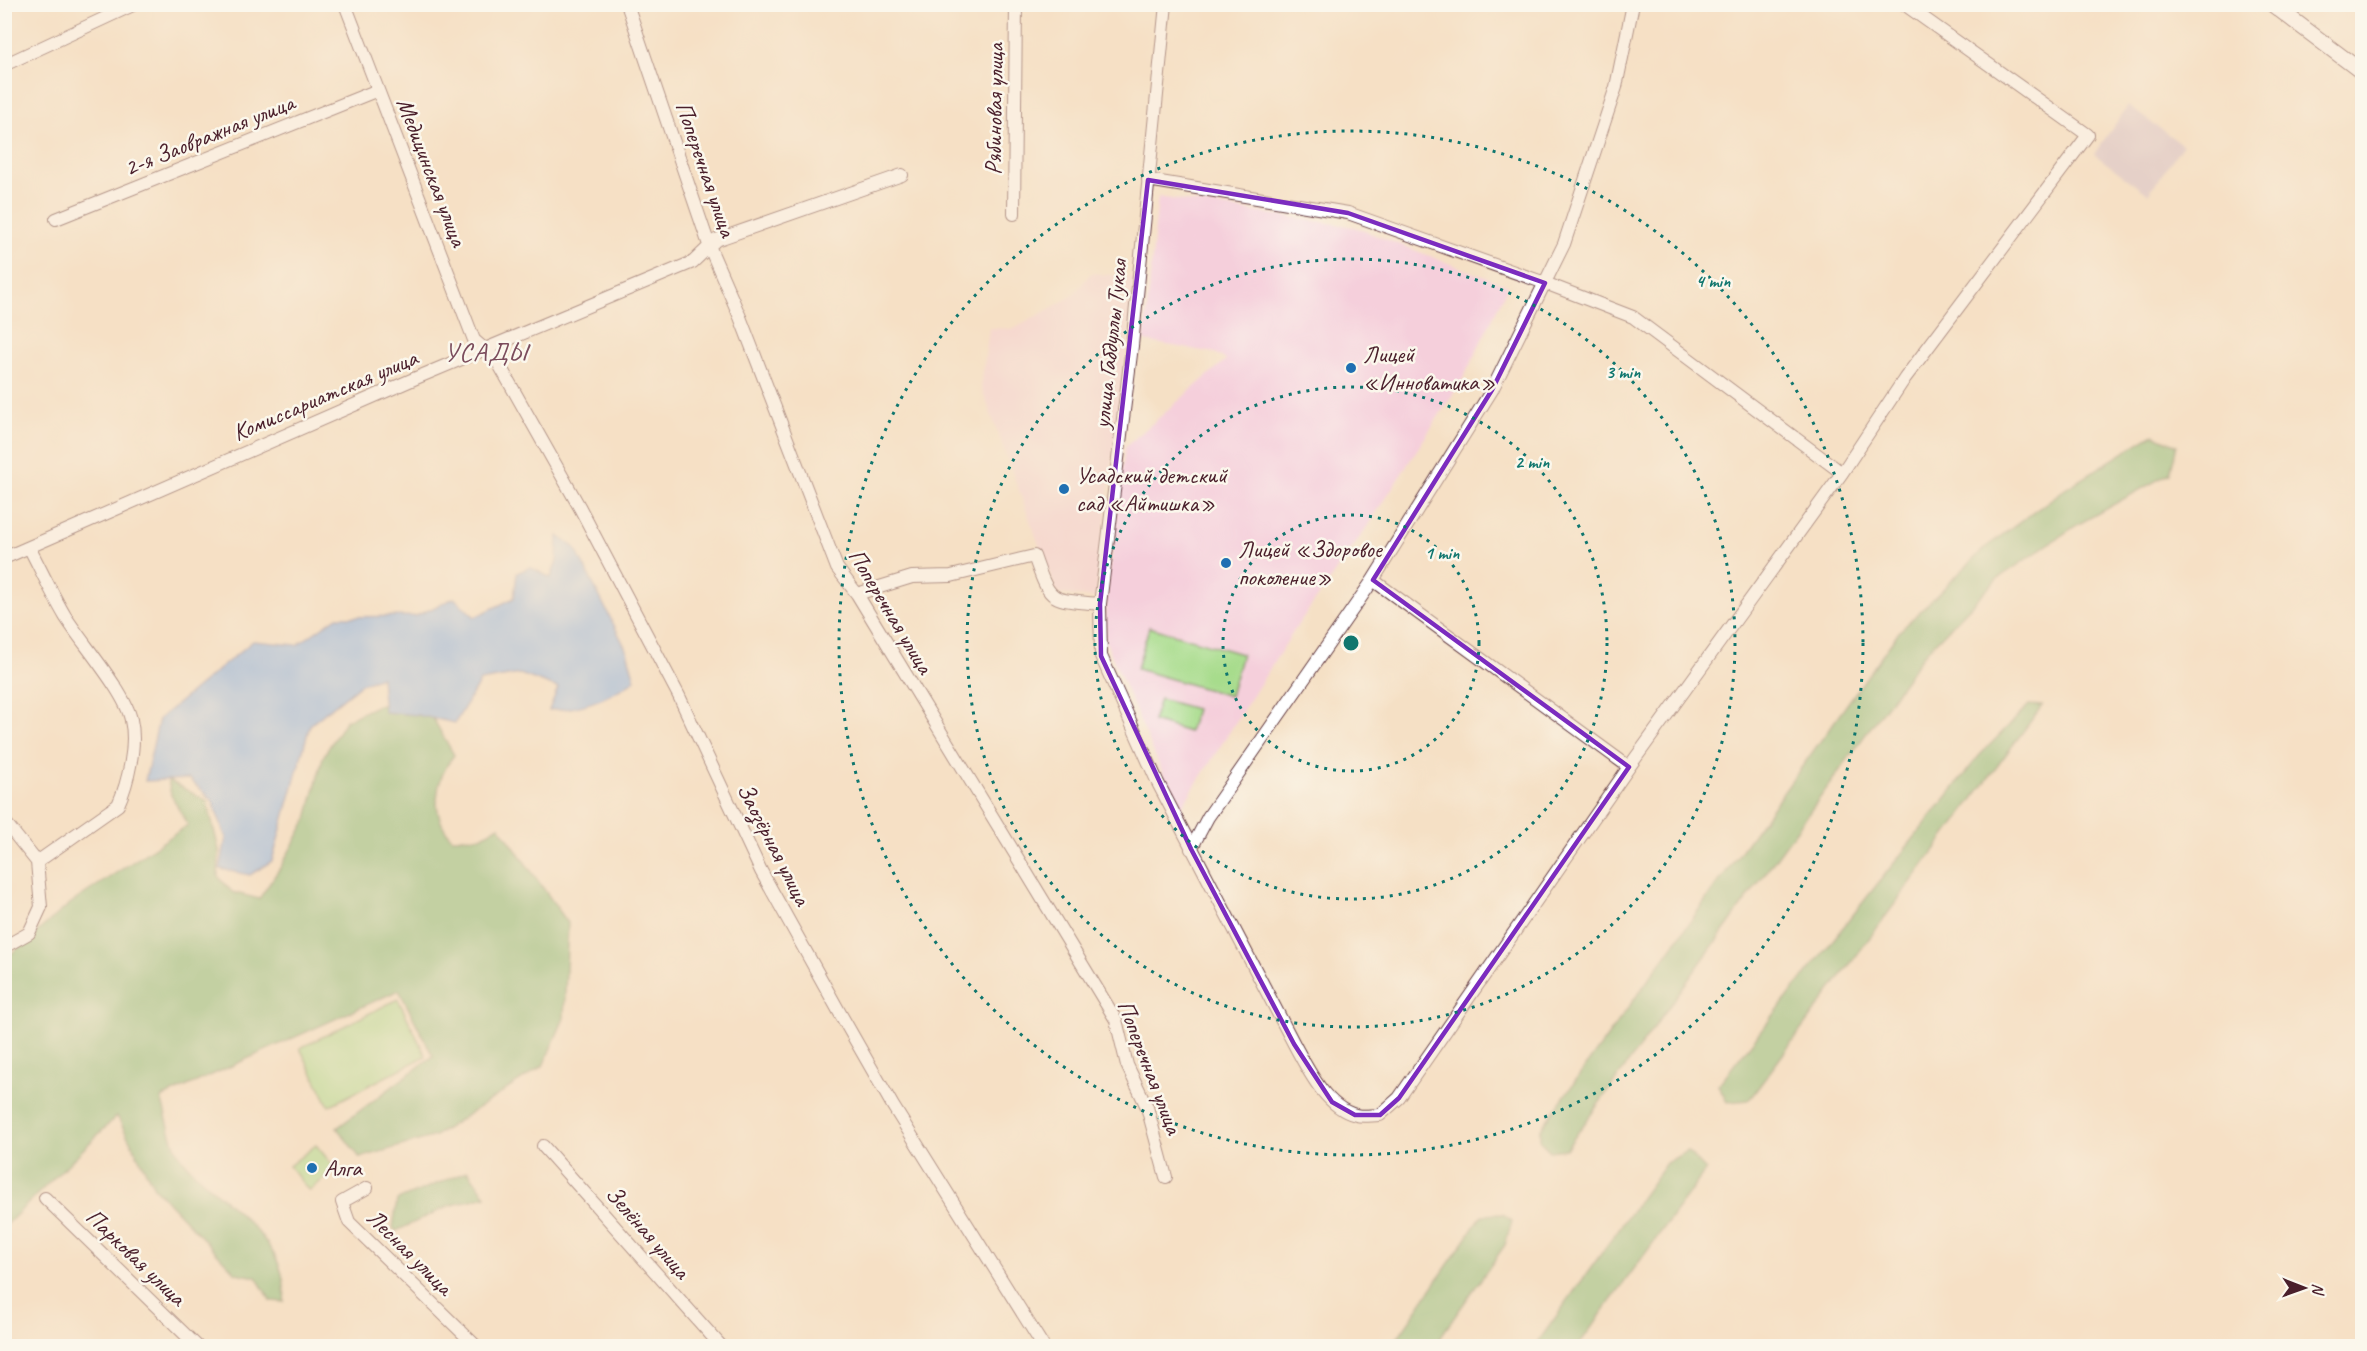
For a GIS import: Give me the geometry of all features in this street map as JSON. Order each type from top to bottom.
[{"type":"main road","points":[[2272,4],[2362,72]]},
{"type":"street","points":[[4,65],[135,4]]},
{"type":"street","name":"Медицинская улица","points":[[345,4],[474,340],[486,351]]},
{"type":"street","name":"Поперечная улица","points":[[627,4],[710,248],[740,317],[837,568],[857,594],[1116,1020],[1126,1065],[1147,1107],[1166,1177]]},
{"type":"street","name":"Рябиновая улица","points":[[1014,214],[1016,4]]},
{"type":"street","name":"улица Габдуллы Тукая","points":[[1166,4],[1132,346],[1100,604],[1101,656],[1191,849],[1312,1075],[1332,1102],[1355,1115],[1380,1115],[1399,1098],[1629,767],[1842,473],[1905,378],[2088,135],[1904,4]]},
{"type":"street","points":[[1191,849],[1209,817],[1373,580],[1492,390],[1564,244],[1616,87],[1633,4]]},
{"type":"street","name":"2-я Заовражная улица","points":[[56,219],[378,90]]},
{"type":"street","name":"Комиссариатская улица","points":[[4,558],[416,378],[486,351],[693,262],[716,240],[902,174]]},
{"type":"street","points":[[1148,180],[1348,213],[1633,317],[1842,473]]},
{"type":"street","name":"Заозёрная улица","points":[[486,351],[496,359],[585,518],[678,696],[760,871],[893,1106],[1043,1347]]},
{"type":"street","points":[[30,547],[65,616],[114,688],[131,719],[132,741],[124,792],[118,805],[37,862]]},
{"type":"street","points":[[857,594],[912,577],[951,576],[1034,556],[1048,593],[1056,600],[1100,604]]},
{"type":"street","points":[[1373,580],[1629,767]]},
{"type":"street","points":[[4,947],[29,933],[41,907],[37,862],[5,822]]},
{"type":"street","name":"Зелёная улица","points":[[543,1146],[721,1347]]},
{"type":"street","name":"Лесная улица","points":[[367,1188],[342,1202],[349,1222],[476,1347]]},
{"type":"street","name":"Парковая улица","points":[[45,1198],[197,1347]]},
{"type":"highlighted area","points":[[1148,180],[1348,213],[1545,283],[1492,390],[1373,580],[1629,767],[1399,1098],[1380,1115],[1355,1115],[1332,1102],[1294,1044],[1191,849],[1101,656],[1100,604]]},
{"type":"shaded area","points":[[2128,106],[2183,145],[2148,194],[2094,154]]},
{"type":"shaded area","points":[[1158,197],[1354,227],[1508,286],[1464,377],[1369,524],[1299,623],[1179,811],[1105,640],[1106,602],[1125,447],[1226,360],[1215,353],[1144,341]]},
{"type":"shaded area","name":"Усадский детский сад «Айтишка»","points":[[1091,273],[1134,278],[1096,598],[1060,594],[1056,591],[981,387],[989,328],[1014,329],[1072,296]]},
{"type":"green space","points":[[2153,434],[2177,445],[2170,473],[2077,525],[1997,579],[1923,655],[1566,1149],[1550,1151],[1540,1141],[1540,1130],[1899,632],[1986,547],[2065,489]]},
{"type":"green space","points":[[1149,627],[1242,654],[1230,696],[1137,669]]},
{"type":"green space","points":[[1160,699],[1196,709],[1189,732],[1153,721]]},
{"type":"green space","points":[[378,705],[427,708],[454,755],[442,775],[437,796],[440,818],[445,829],[452,838],[481,837],[499,826],[568,923],[564,1018],[543,1066],[435,1136],[360,1158],[337,1128],[433,1056],[399,990],[161,1098],[171,1135],[179,1154],[210,1188],[247,1220],[276,1257],[283,1278],[284,1302],[271,1301],[256,1277],[236,1273],[154,1187],[117,1116],[5,1226],[5,959],[71,903],[188,825],[171,795],[168,780],[207,801],[219,850],[218,876],[232,892],[259,899],[280,868],[307,819],[323,757],[345,721]]},
{"type":"green space","points":[[2029,705],[2042,706],[1749,1100],[1727,1102],[1718,1085],[1979,756]]},
{"type":"green space","points":[[398,999],[426,1056],[329,1106],[300,1048]]},
{"type":"green space","name":"Алга","points":[[316,1145],[336,1169],[309,1191],[289,1166]]},
{"type":"green space","points":[[1687,1151],[1706,1170],[1578,1346],[1535,1346],[1666,1163]]},
{"type":"green space","points":[[468,1171],[486,1196],[449,1206],[396,1231],[393,1228],[397,1200]]},
{"type":"green space","points":[[1503,1214],[1512,1221],[1505,1245],[1434,1346],[1392,1346],[1482,1215]]},
{"type":"water","points":[[558,536],[575,548],[627,651],[635,680],[625,686],[583,705],[549,710],[558,688],[520,674],[480,681],[455,723],[417,715],[384,712],[381,677],[361,684],[310,725],[272,861],[250,875],[220,869],[226,838],[212,800],[189,779],[145,781],[159,719],[253,641],[297,645],[337,617],[416,616],[454,598],[475,617],[514,598],[517,573],[530,567],[551,578],[557,560]]},
{"type":"place","name":"Лицей «Инноватика»","points":[[1351,368]]},
{"type":"place","name":"Усадский детский сад «Айтишка»","points":[[1064,489]]},
{"type":"place","name":"Лицей «Здоровое поколение»","points":[[1226,563]]},
{"type":"place","name":"Алга","points":[[312,1168]]},
{"type":"district","name":"УСАДЫ","points":[[486,352]]}]
